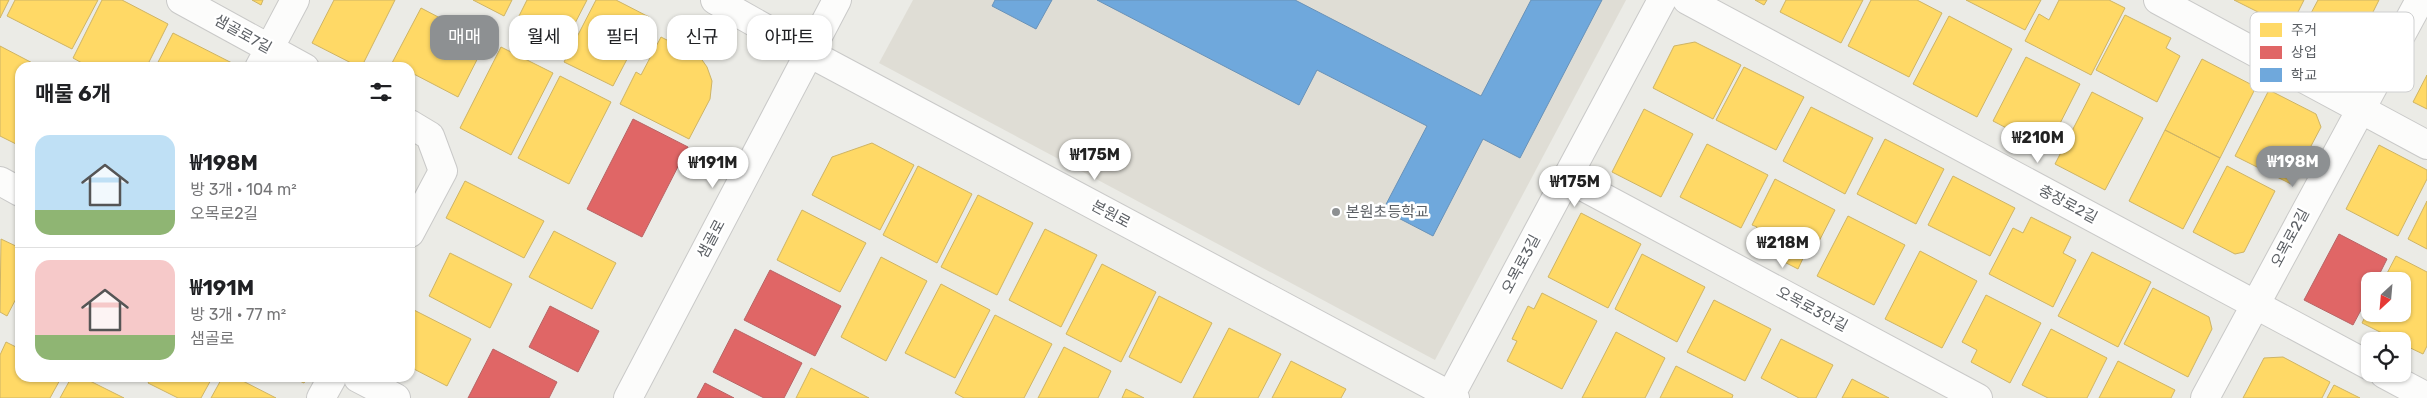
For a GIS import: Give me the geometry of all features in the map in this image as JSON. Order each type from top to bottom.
[{"type":"street","name":"샘골로7길","points":[[181,0],[264,58],[280,62]]},
{"type":"street","points":[[264,58],[295,0]]},
{"type":"street","name":"본원로","points":[[715,0],[747,18]]},
{"type":"street","name":"샘골로","points":[[829,15],[837,0]]},
{"type":"street","name":"오목로3길","points":[[1451,397],[1662,0]]},
{"type":"street","name":"충장로2길","points":[[1686,0],[2361,361]]},
{"type":"street","points":[[2158,0],[2250,50]]},
{"type":"street","name":"오목로2길","points":[[2413,12],[2420,0]]},
{"type":"street","name":"샘골로","points":[[628,398],[805,60]]},
{"type":"street","name":"본원로","points":[[822,60],[1451,397]]},
{"type":"street","points":[[2328,92],[2427,145]]},
{"type":"street","name":"오목로2길","points":[[2205,398],[2369,92]]},
{"type":"street","points":[[415,127],[430,136],[444,171],[415,224]]},
{"type":"street","name":"오목로3안길","points":[[1567,178],[1978,398]]},
{"type":"street","points":[[0,181],[15,189]]},
{"type":"street","points":[[321,398],[330,382]]},
{"type":"street","points":[[366,382],[396,398]]},
{"type":"street","points":[[2399,382],[2427,397]]},
{"type":"shaded area","name":"본원초등학교","points":[[913,0],[1626,0],[1435,360],[879,63]]},
{"type":"building: 주거","points":[[0,0],[9,0],[0,18]]},
{"type":"building: 주거","points":[[15,0],[98,0],[72,49],[7,16]]},
{"type":"building: 주거","points":[[102,0],[122,0],[168,24],[149,62],[80,62],[73,58]]},
{"type":"building: 주거","points":[[252,0],[263,0],[261,5]]},
{"type":"building: 주거","points":[[334,0],[395,0],[364,62],[349,62],[312,43]]},
{"type":"building: 주거","points":[[473,0],[512,0],[504,16]]},
{"type":"building: 주거","points":[[527,0],[587,0],[578,17],[578,15],[520,15]]},
{"type":"building: 주거","points":[[596,0],[616,0],[645,15],[588,15]]},
{"type":"building: 주거","points":[[1755,0],[1767,0],[1764,5]]},
{"type":"building: 주거","points":[[1786,0],[1863,0],[1841,43],[1780,12]]},
{"type":"building: 주거","points":[[1871,0],[1917,0],[1942,13],[1909,77],[1848,46]]},
{"type":"building: 주거","points":[[1966,0],[2041,0],[2025,30]]},
{"type":"building: 주거","points":[[2059,0],[2109,0],[2125,8],[2091,75],[2025,41],[2039,14],[2049,20]]},
{"type":"building: 주거","points":[[2234,0],[2304,0],[2298,12],[2258,12]]},
{"type":"building: 주거","points":[[2318,0],[2379,0],[2373,12],[2312,12]]},
{"type":"building: 주거","points":[[421,8],[434,15],[430,15],[430,60],[477,60],[458,97],[415,75],[415,62],[393,62]]},
{"type":"building: 주거","points":[[2125,15],[2171,38],[2166,48],[2180,56],[2157,102],[2096,70]]},
{"type":"building: 주거","points":[[588,16],[588,60],[627,60],[613,86],[564,62],[565,60],[578,60],[578,35]]},
{"type":"building: 주거","points":[[1949,16],[2012,49],[1977,117],[1913,84]]},
{"type":"building: 주거","points":[[173,33],[230,62],[158,62]]},
{"type":"building: 주거","points":[[661,37],[667,40],[667,60],[702,60],[712,81],[710,99],[689,139],[620,104],[636,72],[641,75],[649,60],[657,60],[657,45]]},
{"type":"building: 주거","points":[[1695,42],[1741,65],[1713,119],[1653,88],[1674,46]]},
{"type":"building: 주거","points":[[0,46],[31,62],[15,62],[15,144],[0,136]]},
{"type":"building: 주거","points":[[501,47],[509,51],[509,60],[527,60],[553,73],[511,155],[460,128],[494,60],[499,60]]},
{"type":"building: 주거","points":[[2026,57],[2080,84],[2047,149],[1993,121]]},
{"type":"building: 주거","points":[[2202,59],[2250,84],[2250,92],[2253,92],[2220,158],[2165,130]]},
{"type":"building: 주거","points":[[1744,67],[1804,97],[1776,150],[1716,120]]},
{"type":"building: 주거","points":[[2427,75],[2427,109],[2413,102]]},
{"type":"building: 주거","points":[[560,76],[611,102],[569,184],[518,158]]},
{"type":"building: 주거","points":[[2092,92],[2143,118],[2105,190],[2055,164]]},
{"type":"building: 주거","points":[[2268,92],[2273,92],[2316,114],[2321,127],[2291,184],[2235,156]]},
{"type":"building: 주거","points":[[1811,107],[1873,138],[1845,194],[1783,161]]},
{"type":"building: 주거","points":[[1644,109],[1693,134],[1661,197],[1612,172]]},
{"type":"building: 주거","points":[[2165,130],[2220,158],[2183,229],[2129,201]]},
{"type":"building: 주거","points":[[1885,139],[1944,169],[1916,224],[1857,194]]},
{"type":"building: 주거","points":[[872,143],[914,165],[880,230],[812,195],[832,157]]},
{"type":"building: 주거","points":[[1707,144],[1768,175],[1741,228],[1680,197]]},
{"type":"building: 주거","points":[[2379,145],[2427,170],[2427,179],[2398,236],[2346,209]]},
{"type":"building: 주거","points":[[918,166],[972,194],[937,263],[883,235]]},
{"type":"building: 주거","points":[[2227,166],[2275,191],[2244,252],[2235,254],[2193,232]]},
{"type":"building: 주거","points":[[1953,176],[2015,208],[1990,256],[1928,225]]},
{"type":"building: 주거","points":[[1775,179],[1835,210],[1812,255],[1806,252],[1798,269],[1749,244],[1757,227],[1752,225]]},
{"type":"building: 주거","points":[[465,181],[544,221],[524,258],[446,218]]},
{"type":"building: 주거","points":[[978,195],[1033,223],[997,295],[941,267]]},
{"type":"building: 주거","points":[[2427,201],[2427,249],[2408,239]]},
{"type":"building: 주거","points":[[802,210],[866,243],[840,292],[777,260]]},
{"type":"building: 주거","points":[[1581,213],[1641,244],[1608,308],[1548,277]]},
{"type":"building: 주거","points":[[1848,216],[1905,245],[1874,305],[1817,276]]},
{"type":"building: 주거","points":[[2031,217],[2071,237],[2063,253],[2076,260],[2053,307],[1989,274],[2013,228],[2023,233]]},
{"type":"building: 주거","points":[[1045,229],[1097,255],[1061,327],[1009,300]]},
{"type":"building: 주거","points":[[554,231],[616,263],[592,309],[529,277]]},
{"type":"building: 주거","points":[[1,239],[15,246],[15,301],[7,316],[0,312]]},
{"type":"building: 주거","points":[[1920,251],[1977,281],[1942,348],[1885,319]]},
{"type":"building: 주거","points":[[2092,252],[2151,282],[2118,347],[2058,316]]},
{"type":"building: 주거","points":[[450,253],[512,284],[490,328],[429,296]]},
{"type":"building: 주거","points":[[1642,254],[1705,287],[1677,342],[1615,309]]},
{"type":"building: 주거","points":[[2396,256],[2427,272],[2427,346],[2423,354],[2411,348],[2411,332],[2380,332],[2362,323],[2411,322],[2411,272],[2388,272]]},
{"type":"building: 주거","points":[[881,257],[927,281],[886,361],[841,337]]},
{"type":"building: 주거","points":[[1102,264],[1156,292],[1121,362],[1066,334]]},
{"type":"building: 주거","points":[[941,284],[990,310],[955,378],[905,353]]},
{"type":"building: 주거","points":[[2153,288],[2209,317],[2212,329],[2188,377],[2124,344]]},
{"type":"building: 주거","points":[[1542,293],[1597,321],[1562,389],[1507,361],[1517,341],[1512,339],[1528,306],[1534,309]]},
{"type":"building: 주거","points":[[1986,295],[2041,323],[2010,383],[1971,362],[1977,350],[1962,342]]},
{"type":"building: 주거","points":[[1159,296],[1212,323],[1181,383],[1129,357]]},
{"type":"building: 주거","points":[[1714,300],[1771,329],[1745,381],[1687,352]]},
{"type":"building: 주거","points":[[415,311],[471,339],[447,386],[415,370]]},
{"type":"building: 주거","points":[[995,315],[1052,344],[1024,398],[964,398],[955,393]]},
{"type":"building: 주거","points":[[1229,328],[1281,354],[1258,398],[1193,398]]},
{"type":"building: 주거","points":[[2051,329],[2107,358],[2087,398],[2048,398],[2022,385]]},
{"type":"building: 주거","points":[[1616,332],[1665,358],[1645,398],[1582,398]]},
{"type":"building: 주거","points":[[1781,339],[1833,365],[1816,398],[1799,398],[1761,378]]},
{"type":"building: 주거","points":[[6,342],[15,346],[15,382],[59,382],[50,398],[0,398],[0,355]]},
{"type":"building: 주거","points":[[1064,347],[1111,371],[1098,398],[1038,398]]},
{"type":"building: 주거","points":[[2283,357],[2330,382],[2322,398],[2243,398],[2264,358]]},
{"type":"building: 주거","points":[[1291,361],[1346,389],[1341,398],[1272,398]]},
{"type":"building: 주거","points":[[2118,361],[2175,390],[2171,398],[2099,398]]},
{"type":"building: 주거","points":[[1676,366],[1733,395],[1732,398],[1660,398]]},
{"type":"building: 주거","points":[[811,368],[869,398],[796,398]]},
{"type":"building: 주거","points":[[1852,379],[1889,398],[1842,398]]},
{"type":"building: 주거","points":[[69,382],[92,382],[124,398],[60,398]]},
{"type":"building: 주거","points":[[210,382],[201,398],[178,398],[148,383]]},
{"type":"building: 주거","points":[[220,382],[245,382],[276,398],[211,398]]},
{"type":"building: 주거","points":[[2334,385],[2360,398],[2327,398]]},
{"type":"building: 주거","points":[[1126,389],[1144,398],[1122,398]]},
{"type":"building: 상업","points":[[633,119],[688,147],[642,237],[587,209]]},
{"type":"building: 상업","points":[[2339,234],[2387,259],[2380,272],[2361,272],[2361,310],[2353,325],[2304,300]]},
{"type":"building: 상업","points":[[770,270],[841,306],[815,356],[744,320]]},
{"type":"building: 상업","points":[[550,306],[599,331],[578,372],[529,347]]},
{"type":"building: 상업","points":[[735,329],[802,363],[784,398],[764,398],[713,372]]},
{"type":"building: 상업","points":[[493,349],[557,382],[549,398],[468,398]]},
{"type":"building: 상업","points":[[705,383],[734,398],[697,398]]},
{"type":"building: 학교","points":[[995,0],[1052,0],[1036,29],[992,6]]},
{"type":"building: 학교","points":[[1097,0],[1295,0],[1481,96],[1531,0],[1602,0],[1520,158],[1483,139],[1433,236],[1383,210],[1427,126],[1317,70],[1299,105]]},
{"type":"place","name":"본원초등학교","points":[[1336,212]]}]
